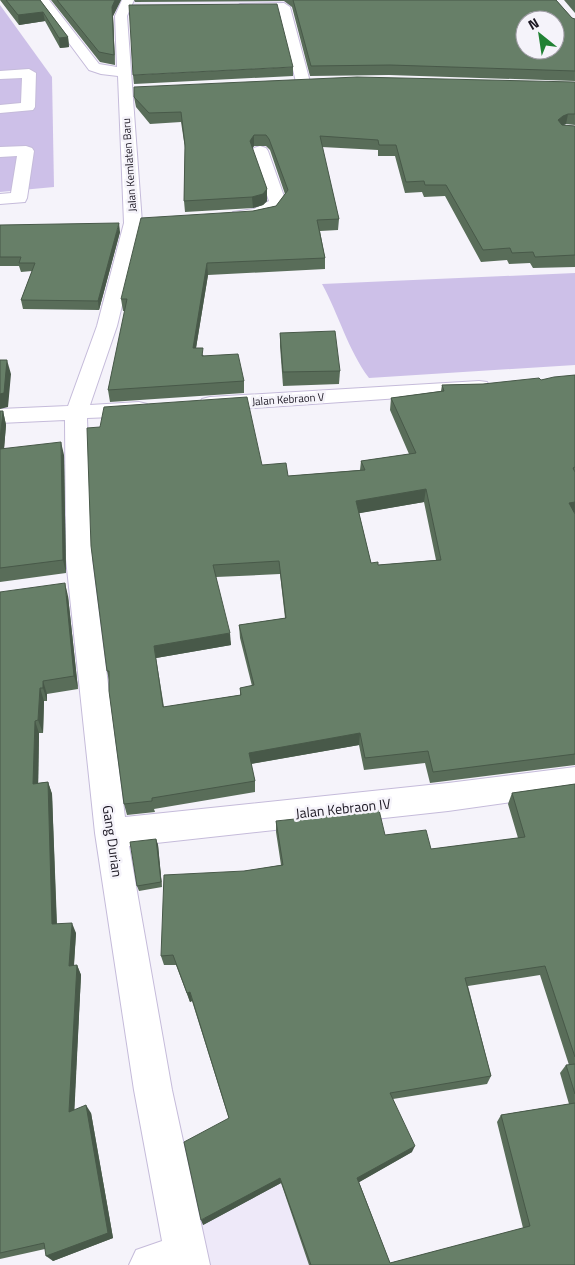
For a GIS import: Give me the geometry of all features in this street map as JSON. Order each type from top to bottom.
[{"type":"street","points":[[43,0],[94,67],[102,70],[122,72]]},
{"type":"street","name":"Jalan Kemlaten Baru","points":[[76,413],[107,326],[133,223],[131,91],[122,72],[123,33],[121,16],[131,5]]},
{"type":"street","points":[[225,8],[284,7],[303,82]]},
{"type":"street","points":[[0,74],[29,73],[28,107],[0,109]]},
{"type":"street","points":[[284,83],[319,82]]},
{"type":"street","points":[[0,152],[26,151],[19,198],[0,199]]},
{"type":"street","points":[[225,217],[253,215],[270,211],[278,202],[260,151]]},
{"type":"street","points":[[133,223],[151,221]]},
{"type":"street","name":"Jalan Kebraon V","points":[[194,405],[503,385]]},
{"type":"street","points":[[0,416],[155,408]]},
{"type":"street","name":"Gang Durian","points":[[76,413],[67,585],[111,833],[153,1090],[175,1263]]},
{"type":"street","name":"Jalan Kebraon IV","points":[[111,833],[448,797],[575,780]]},
{"type":"shaded area","points":[[132,0],[305,0],[307,6],[202,8],[130,5]]},
{"type":"shaded area","points":[[0,5],[52,77],[54,187],[0,192]]},
{"type":"shaded area","points":[[575,273],[575,365],[369,378],[349,344],[322,284]]},
{"type":"shaded area","points":[[316,1085],[389,1265],[173,1265],[147,1159]]},
{"type":"building","points":[[6,0],[40,0],[68,37],[59,38],[43,12],[18,15]]},
{"type":"building","points":[[57,0],[115,0],[112,7],[114,55],[99,52]]},
{"type":"building","points":[[293,0],[556,0],[565,10],[515,10],[515,60],[565,60],[565,10],[575,19],[575,71],[390,65],[311,66]]},
{"type":"building","points":[[277,4],[293,67],[133,75],[129,5]]},
{"type":"building","points":[[357,77],[575,82],[575,114],[568,114],[558,120],[562,125],[575,126],[575,255],[535,257],[533,252],[512,253],[510,248],[483,250],[446,185],[425,185],[424,181],[406,182],[396,145],[379,145],[378,140],[320,136],[339,219],[317,220],[325,258],[207,263],[193,348],[203,348],[202,356],[238,354],[244,381],[108,390],[127,299],[121,299],[141,218],[253,211],[276,206],[288,190],[269,139],[266,135],[254,135],[250,141],[267,189],[263,194],[252,197],[184,201],[185,145],[181,112],[149,113],[134,97],[134,87]]},
{"type":"building","points":[[119,223],[98,301],[21,300],[35,263],[19,263],[21,257],[0,257],[0,225]]},
{"type":"building","points":[[335,331],[340,371],[283,372],[280,333]]},
{"type":"building","points":[[0,360],[7,360],[4,393],[0,394]]},
{"type":"building","points":[[575,375],[575,467],[573,468],[575,472],[575,502],[569,503],[575,514],[575,754],[433,772],[428,751],[365,758],[360,733],[249,753],[255,781],[152,798],[152,801],[124,804],[109,691],[109,671],[107,671],[91,546],[87,428],[100,427],[104,407],[247,397],[262,465],[286,463],[288,476],[365,470],[361,461],[416,453],[391,398],[444,391],[442,385],[483,384],[539,378],[541,380]],"holes":[[[426,489],[441,560],[378,565],[378,562],[371,563],[356,501]],[[279,561],[286,618],[239,625],[254,685],[240,688],[241,695],[163,707],[154,646],[230,633],[213,565]]]},
{"type":"building","points":[[0,411],[3,411],[0,439]]},
{"type":"building","points":[[61,442],[63,560],[0,568],[0,449]]},
{"type":"building","points":[[65,583],[74,676],[43,681],[43,688],[40,688],[38,720],[35,721],[33,784],[48,782],[52,924],[72,923],[69,966],[77,965],[69,1112],[86,1105],[108,1233],[46,1256],[44,1243],[0,1253],[0,592]]},
{"type":"building","points":[[575,784],[575,1057],[545,966],[465,978],[491,1076],[390,1093],[415,1146],[357,1178],[390,1263],[530,1226],[501,1115],[575,1103],[575,1265],[311,1265],[280,1178],[201,1220],[184,1142],[229,1118],[190,992],[187,993],[173,955],[161,956],[164,875],[244,871],[283,865],[276,821],[379,810],[385,835],[426,830],[431,849],[525,837],[512,793]]},
{"type":"building","points":[[156,839],[161,882],[137,886],[130,842]]},
{"type":"building","points":[[575,1064],[575,1094],[566,1065]]}]
